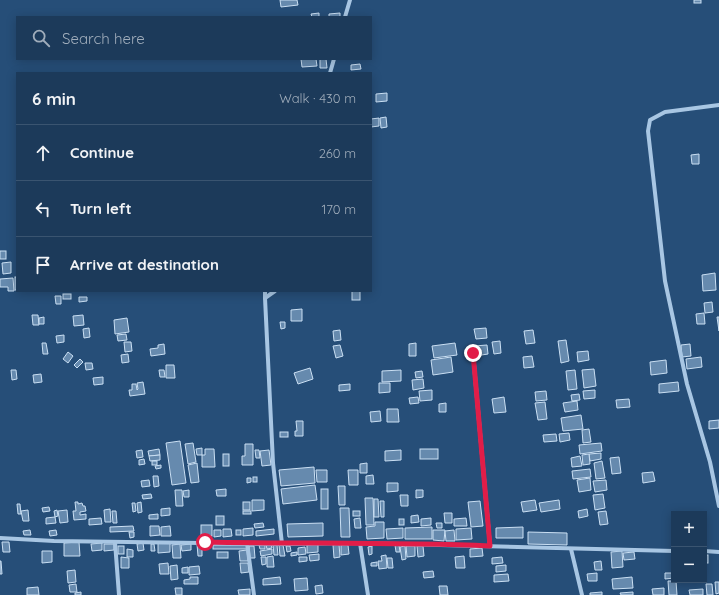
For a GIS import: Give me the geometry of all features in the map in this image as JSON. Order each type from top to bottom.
[{"type":"street","points":[[345,16],[350,0]]},
{"type":"street","points":[[330,72],[334,60]]},
{"type":"street","points":[[719,104],[665,112],[650,120],[648,130],[665,281],[686,384],[710,462],[719,506]]},
{"type":"street","points":[[265,292],[273,463],[282,544]]},
{"type":"street","points":[[265,298],[274,292]]},
{"type":"street","points":[[473,353],[490,546]]},
{"type":"street","points":[[0,538],[54,541],[282,544],[360,543],[671,551]]},
{"type":"street","points":[[115,542],[119,595]]},
{"type":"street","points":[[247,543],[254,595]]},
{"type":"street","points":[[360,543],[368,595]]},
{"type":"street","points":[[571,549],[582,595]]},
{"type":"street","points":[[707,551],[719,552]]},
{"type":"building","points":[[280,0],[297,0],[298,5],[281,7]]},
{"type":"building","points":[[694,0],[701,0],[701,3],[694,3]]},
{"type":"building","points":[[319,13],[319,16],[312,16],[311,14]]},
{"type":"building","points":[[340,13],[340,16],[329,16],[329,14]]},
{"type":"building","points":[[301,60],[316,60],[317,66],[302,67]]},
{"type":"building","points":[[320,60],[326,60],[327,68],[320,68]]},
{"type":"building","points":[[360,64],[361,69],[351,70],[351,65]]},
{"type":"building","points":[[387,93],[387,101],[376,102],[376,94]]},
{"type":"building","points":[[386,117],[387,127],[381,128],[380,118]]},
{"type":"building","points":[[379,118],[379,126],[372,127],[372,119]]},
{"type":"building","points":[[699,154],[699,164],[692,164],[691,155]]},
{"type":"building","points":[[0,251],[6,251],[6,259],[0,259]]},
{"type":"building","points":[[11,262],[11,273],[3,274],[2,263]]},
{"type":"building","points":[[715,273],[716,290],[703,291],[702,275]]},
{"type":"building","points":[[15,277],[16,277],[16,290]]},
{"type":"building","points":[[13,278],[14,291],[8,291],[8,287],[0,287],[0,279]]},
{"type":"building","points":[[352,292],[360,292],[360,300],[352,300]]},
{"type":"building","points":[[63,294],[71,294],[71,299],[63,299]]},
{"type":"building","points":[[55,296],[61,296],[61,304],[56,304]]},
{"type":"building","points":[[79,297],[87,297],[87,301],[79,302]]},
{"type":"building","points":[[712,302],[713,312],[705,313],[704,303]]},
{"type":"building","points":[[302,309],[302,321],[291,321],[291,310]]},
{"type":"building","points":[[704,313],[705,324],[697,324],[696,314]]},
{"type":"building","points":[[32,315],[38,315],[39,325],[33,325]]},
{"type":"building","points":[[83,315],[84,325],[74,326],[73,316]]},
{"type":"building","points":[[44,317],[44,324],[39,324],[39,318]]},
{"type":"building","points":[[717,317],[719,317],[719,331]]},
{"type":"building","points":[[127,318],[129,332],[115,334],[114,320]]},
{"type":"building","points":[[280,322],[285,322],[285,328],[281,329]]},
{"type":"building","points":[[89,328],[90,337],[84,338],[83,329]]},
{"type":"building","points":[[486,328],[487,338],[476,339],[474,329]]},
{"type":"building","points":[[340,330],[341,340],[334,341],[333,331]]},
{"type":"building","points":[[533,330],[535,343],[526,344],[524,331]]},
{"type":"building","points":[[126,334],[127,340],[118,341],[117,335]]},
{"type":"building","points":[[64,335],[64,342],[57,343],[56,336]]},
{"type":"building","points":[[566,340],[569,361],[561,363],[558,341]]},
{"type":"building","points":[[500,341],[501,353],[494,354],[492,342]]},
{"type":"building","points":[[124,342],[131,342],[132,351],[125,352]]},
{"type":"building","points":[[42,343],[46,343],[48,354],[43,354]]},
{"type":"building","points":[[416,343],[416,356],[409,356],[409,344]]},
{"type":"building","points":[[455,343],[457,355],[434,358],[432,346]]},
{"type":"building","points":[[164,344],[165,354],[151,356],[150,349],[158,348],[158,345]]},
{"type":"building","points":[[690,344],[691,356],[682,357],[681,345]]},
{"type":"building","points":[[340,345],[343,356],[336,358],[333,346]]},
{"type":"building","points":[[487,345],[488,354],[475,356],[474,346]]},
{"type":"building","points":[[588,351],[589,360],[578,362],[577,352]]},
{"type":"building","points":[[68,352],[73,356],[68,363],[63,359]]},
{"type":"building","points":[[128,354],[129,362],[122,363],[121,355]]},
{"type":"building","points":[[532,356],[534,367],[524,368],[523,357]]},
{"type":"building","points":[[451,357],[453,372],[433,375],[431,360]]},
{"type":"building","points":[[701,357],[702,367],[687,369],[686,359]]},
{"type":"building","points":[[80,359],[83,362],[77,368],[74,365]]},
{"type":"building","points":[[666,360],[667,373],[651,375],[650,362]]},
{"type":"building","points":[[85,363],[92,363],[93,369],[86,370]]},
{"type":"building","points":[[166,365],[174,365],[175,378],[166,378]]},
{"type":"building","points":[[310,368],[313,379],[298,384],[294,373]]},
{"type":"building","points":[[594,369],[596,386],[584,388],[582,370]]},
{"type":"building","points":[[11,370],[16,370],[17,379],[12,380]]},
{"type":"building","points":[[159,370],[164,370],[165,377],[160,377]]},
{"type":"building","points":[[401,370],[401,381],[382,382],[382,371]]},
{"type":"building","points":[[575,370],[577,389],[568,390],[566,371]]},
{"type":"building","points":[[422,371],[423,377],[416,378],[415,372]]},
{"type":"building","points":[[41,374],[42,382],[34,383],[33,375]]},
{"type":"building","points":[[103,377],[103,384],[94,385],[93,378]]},
{"type":"building","points":[[423,379],[424,388],[413,390],[412,380]]},
{"type":"building","points":[[143,382],[145,394],[130,396],[129,390],[132,390],[132,384],[136,384],[137,390],[137,383]]},
{"type":"building","points":[[678,382],[679,391],[659,393],[659,384]]},
{"type":"building","points":[[379,383],[390,383],[390,392],[379,393]]},
{"type":"building","points":[[350,384],[350,390],[339,391],[339,385]]},
{"type":"building","points":[[432,390],[432,400],[420,401],[419,391]]},
{"type":"building","points":[[595,390],[595,398],[584,399],[583,391]]},
{"type":"building","points":[[546,391],[547,400],[536,401],[535,392]]},
{"type":"building","points":[[579,394],[580,400],[572,401],[571,395]]},
{"type":"building","points":[[418,397],[419,403],[410,404],[409,398]]},
{"type":"building","points":[[504,397],[506,412],[494,413],[492,399]]},
{"type":"building","points":[[629,399],[630,407],[617,408],[616,400]]},
{"type":"building","points":[[577,401],[578,410],[565,412],[563,403]]},
{"type":"building","points":[[545,402],[547,419],[538,420],[535,403]]},
{"type":"building","points":[[446,403],[446,412],[439,412],[439,404]]},
{"type":"building","points":[[387,409],[398,409],[399,422],[387,422]]},
{"type":"building","points":[[380,411],[381,421],[371,422],[370,412]]},
{"type":"building","points":[[581,415],[583,429],[563,431],[561,418]]},
{"type":"building","points":[[719,420],[719,428],[709,429],[709,421]]},
{"type":"building","points":[[296,421],[303,421],[303,436],[295,436],[295,431],[297,431]]},
{"type":"building","points":[[589,429],[591,442],[583,443],[582,430]]},
{"type":"building","points":[[280,432],[288,432],[288,437],[280,437]]},
{"type":"building","points":[[569,433],[570,440],[560,442],[559,434]]},
{"type":"building","points":[[556,434],[557,441],[544,442],[543,435]]},
{"type":"building","points":[[180,441],[186,483],[172,485],[166,443]]},
{"type":"building","points":[[193,443],[196,462],[188,464],[185,444]]},
{"type":"building","points":[[601,443],[602,451],[580,454],[579,445]]},
{"type":"building","points":[[245,444],[253,444],[253,465],[242,465],[242,456],[245,456]]},
{"type":"building","points":[[202,448],[202,455],[197,455],[196,449]]},
{"type":"building","points":[[159,449],[160,455],[149,456],[148,451]]},
{"type":"building","points":[[205,449],[214,449],[215,467],[202,467],[202,455],[205,455]]},
{"type":"building","points":[[420,449],[438,449],[438,459],[420,459]]},
{"type":"building","points":[[142,450],[143,457],[137,458],[136,451]]},
{"type":"building","points":[[255,450],[259,450],[260,458],[256,458]]},
{"type":"building","points":[[269,450],[271,465],[262,466],[260,451]]},
{"type":"building","points":[[401,450],[401,460],[385,461],[385,451]]},
{"type":"building","points":[[601,453],[601,459],[590,461],[589,454]]},
{"type":"building","points":[[223,454],[229,454],[229,466],[223,466]]},
{"type":"building","points":[[589,454],[590,464],[583,465],[582,455]]},
{"type":"building","points":[[160,455],[160,460],[150,461],[149,456]]},
{"type":"building","points":[[580,456],[582,466],[572,467],[571,458]]},
{"type":"building","points":[[619,457],[621,473],[612,474],[610,458]]},
{"type":"building","points":[[144,459],[145,464],[139,465],[139,460]]},
{"type":"building","points":[[152,461],[157,461],[157,465],[152,465]]},
{"type":"building","points":[[602,461],[605,478],[596,479],[594,463]]},
{"type":"building","points":[[197,463],[199,482],[191,483],[188,465]]},
{"type":"building","points":[[367,463],[367,473],[360,473],[360,464]]},
{"type":"building","points":[[161,465],[161,468],[156,469],[155,466]]},
{"type":"building","points":[[314,467],[315,483],[281,486],[279,470]]},
{"type":"building","points":[[590,469],[591,477],[573,479],[572,471]]},
{"type":"building","points":[[316,470],[327,470],[327,482],[317,482]]},
{"type":"building","points":[[348,470],[358,470],[358,485],[349,485]]},
{"type":"building","points":[[653,472],[655,481],[643,483],[642,473]]},
{"type":"building","points":[[373,475],[374,484],[366,484],[366,476]]},
{"type":"building","points":[[153,476],[158,476],[159,486],[154,487]]},
{"type":"building","points":[[253,477],[257,477],[257,482],[253,482]]},
{"type":"building","points":[[247,478],[251,478],[251,482],[247,483]]},
{"type":"building","points":[[590,478],[591,490],[579,492],[577,480]]},
{"type":"building","points":[[149,480],[150,486],[142,487],[141,481]]},
{"type":"building","points":[[606,480],[607,490],[595,492],[593,481]]},
{"type":"building","points":[[387,483],[398,483],[398,491],[387,492]]},
{"type":"building","points":[[315,485],[317,500],[283,504],[281,489]]},
{"type":"building","points":[[338,486],[345,486],[345,505],[339,505]]},
{"type":"building","points":[[226,489],[226,496],[217,496],[216,490]]},
{"type":"building","points":[[321,489],[328,489],[328,509],[321,509]]},
{"type":"building","points":[[175,490],[182,490],[183,506],[176,506]]},
{"type":"building","points":[[189,490],[189,497],[184,497],[183,491]]},
{"type":"building","points":[[416,490],[423,490],[423,497],[416,498]]},
{"type":"building","points":[[151,494],[152,498],[143,499],[142,495]]},
{"type":"building","points":[[603,494],[605,508],[595,510],[593,495]]},
{"type":"building","points":[[400,495],[408,495],[408,506],[401,506]]},
{"type":"building","points":[[365,498],[373,498],[374,525],[366,525]]},
{"type":"building","points":[[374,499],[378,499],[379,517],[374,517]]},
{"type":"building","points":[[252,500],[264,500],[264,510],[252,511]]},
{"type":"building","points":[[535,500],[537,510],[523,512],[521,502]]},
{"type":"building","points":[[559,500],[560,509],[541,512],[539,503]]},
{"type":"building","points":[[380,501],[384,501],[384,517],[381,517]]},
{"type":"building","points":[[480,501],[483,526],[471,527],[468,502]]},
{"type":"building","points":[[75,502],[78,502],[78,504],[82,503],[83,506],[85,506],[86,511],[80,512],[80,515],[86,514],[86,519],[74,520],[73,511],[76,511]]},
{"type":"building","points":[[141,502],[142,512],[138,513],[137,503]]},
{"type":"building","points":[[243,502],[250,502],[250,510],[243,510]]},
{"type":"building","points":[[132,503],[135,503],[136,511],[133,512]]},
{"type":"building","points":[[17,504],[20,504],[21,514],[18,514]]},
{"type":"building","points":[[49,507],[50,511],[43,512],[42,508]]},
{"type":"building","points":[[170,508],[170,515],[161,516],[161,509]]},
{"type":"building","points":[[340,508],[349,508],[350,537],[341,537]]},
{"type":"building","points":[[110,509],[111,522],[105,522],[104,510]]},
{"type":"building","points":[[587,509],[588,516],[579,518],[578,511]]},
{"type":"building","points":[[28,510],[29,521],[23,521],[21,511]]},
{"type":"building","points":[[57,510],[58,516],[55,517],[54,511]]},
{"type":"building","points":[[67,510],[68,522],[60,523],[58,511]]},
{"type":"building","points":[[112,511],[116,511],[117,523],[113,523]]},
{"type":"building","points":[[243,511],[251,511],[251,514],[243,514]]},
{"type":"building","points":[[353,511],[360,511],[360,516],[353,516]]},
{"type":"building","points":[[606,511],[608,524],[600,525],[598,512]]},
{"type":"building","points":[[444,513],[452,513],[452,523],[445,523]]},
{"type":"building","points":[[158,514],[158,519],[149,519],[149,515]]},
{"type":"building","points":[[418,515],[419,522],[411,523],[411,516]]},
{"type":"building","points":[[216,516],[224,516],[224,525],[216,525]]},
{"type":"building","points":[[55,517],[56,523],[46,524],[46,518]]},
{"type":"building","points":[[101,518],[102,524],[89,525],[89,519]]},
{"type":"building","points":[[360,518],[361,528],[355,528],[354,519]]},
{"type":"building","points":[[431,518],[431,525],[421,526],[421,519]]},
{"type":"building","points":[[466,518],[467,526],[454,526],[454,519]]},
{"type":"building","points":[[399,519],[404,519],[404,525],[399,525]]},
{"type":"building","points":[[375,522],[384,522],[384,538],[367,539],[366,527],[375,526]]},
{"type":"building","points":[[263,523],[264,527],[255,528],[254,524]]},
{"type":"building","points":[[323,523],[323,536],[288,537],[287,524]]},
{"type":"building","points":[[436,523],[442,523],[442,528],[437,528]]},
{"type":"building","points":[[201,525],[212,525],[212,536],[201,536]]},
{"type":"building","points":[[133,526],[134,531],[110,532],[110,527]]},
{"type":"building","points":[[150,526],[159,526],[160,535],[150,536]]},
{"type":"building","points":[[170,526],[171,536],[161,536],[161,527]]},
{"type":"building","points":[[432,527],[432,539],[405,539],[405,528]]},
{"type":"building","points":[[523,527],[523,538],[496,538],[496,528]]},
{"type":"building","points":[[253,528],[253,535],[243,536],[243,529]]},
{"type":"building","points":[[403,528],[403,538],[387,539],[386,529]]},
{"type":"building","points":[[471,528],[472,539],[456,540],[456,529]]},
{"type":"building","points":[[223,529],[231,529],[232,536],[223,537]]},
{"type":"building","points":[[274,529],[274,534],[256,536],[256,531]]},
{"type":"building","points":[[30,530],[31,535],[24,535],[23,531]]},
{"type":"building","points":[[56,530],[57,535],[50,536],[49,531]]},
{"type":"building","points":[[214,530],[221,530],[221,536],[214,537]]},
{"type":"building","points":[[236,530],[241,530],[241,535],[236,535]]},
{"type":"building","points":[[433,530],[445,530],[444,541],[433,540]]},
{"type":"building","points":[[454,530],[455,541],[446,541],[445,531]]},
{"type":"building","points":[[129,532],[134,532],[134,537],[130,538]]},
{"type":"building","points":[[528,532],[567,533],[567,545],[528,544]]},
{"type":"building","points":[[2,542],[9,542],[10,552],[3,552]]},
{"type":"building","points":[[79,542],[80,556],[64,556],[64,543]]},
{"type":"building","points":[[102,543],[102,550],[92,551],[91,544]]},
{"type":"building","points":[[143,543],[144,550],[138,551],[137,544]]},
{"type":"building","points":[[158,543],[170,543],[170,552],[158,553]]},
{"type":"building","points":[[104,544],[114,544],[114,550],[104,551]]},
{"type":"building","points":[[151,544],[154,544],[155,551],[151,551]]},
{"type":"building","points":[[180,544],[181,558],[173,558],[172,545]]},
{"type":"building","points":[[191,544],[191,550],[182,551],[181,545]]},
{"type":"building","points":[[197,544],[202,544],[202,556],[198,556]]},
{"type":"building","points":[[265,544],[265,549],[260,549],[259,545]]},
{"type":"building","points":[[271,544],[272,548],[267,549],[266,545]]},
{"type":"building","points":[[318,544],[318,552],[307,553],[307,545]]},
{"type":"building","points":[[339,544],[340,557],[334,558],[333,545]]},
{"type":"building","points":[[213,545],[247,545],[247,549],[213,549]]},
{"type":"building","points":[[273,545],[277,545],[278,555],[274,555]]},
{"type":"building","points":[[279,545],[283,545],[285,556],[280,556]]},
{"type":"building","points":[[341,545],[348,545],[349,554],[341,555]]},
{"type":"building","points":[[395,545],[399,545],[400,552],[396,552]]},
{"type":"building","points":[[118,546],[124,546],[124,554],[118,554]]},
{"type":"building","points":[[249,546],[254,546],[255,558],[250,558]]},
{"type":"building","points":[[286,546],[290,546],[291,551],[287,552]]},
{"type":"building","points":[[372,546],[372,554],[369,555],[368,547]]},
{"type":"building","points":[[405,546],[406,559],[402,560],[400,547]]},
{"type":"building","points":[[406,546],[415,546],[415,556],[407,557]]},
{"type":"building","points":[[417,546],[423,546],[424,556],[418,557]]},
{"type":"building","points":[[305,547],[306,554],[298,555],[298,548]]},
{"type":"building","points":[[482,548],[483,556],[470,557],[470,549]]},
{"type":"building","points":[[127,549],[133,550],[133,557],[127,557]]},
{"type":"building","points":[[272,549],[272,554],[261,556],[260,551]]},
{"type":"building","points":[[247,550],[248,561],[240,561],[239,551]]},
{"type":"building","points":[[42,551],[52,551],[52,562],[42,563]]},
{"type":"building","points":[[622,551],[623,567],[612,568],[611,552]]},
{"type":"building","points":[[217,552],[228,552],[228,558],[217,558]]},
{"type":"building","points":[[297,552],[297,555],[291,556],[291,553]]},
{"type":"building","points":[[634,552],[635,559],[624,560],[623,553]]},
{"type":"building","points":[[319,554],[319,560],[310,561],[309,555]]},
{"type":"building","points":[[386,555],[387,568],[379,569],[378,561],[382,561],[381,556]]},
{"type":"building","points":[[273,556],[274,567],[267,567],[267,557]]},
{"type":"building","points":[[464,556],[465,568],[456,568],[455,557]]},
{"type":"building","points":[[121,557],[129,558],[129,568],[121,568]]},
{"type":"building","points":[[261,557],[266,557],[266,564],[262,565]]},
{"type":"building","points":[[299,557],[307,557],[307,561],[299,562]]},
{"type":"building","points":[[502,557],[503,563],[492,564],[492,558]]},
{"type":"building","points":[[387,558],[392,558],[393,568],[388,568]]},
{"type":"building","points":[[1,561],[2,574],[0,574]]},
{"type":"building","points":[[601,561],[602,570],[595,570],[594,562]]},
{"type":"building","points":[[377,562],[377,566],[371,566],[371,563]]},
{"type":"building","points":[[168,563],[169,574],[160,574],[159,564]]},
{"type":"building","points":[[240,563],[248,563],[249,572],[241,573]]},
{"type":"building","points":[[177,565],[178,579],[171,580],[170,566]]},
{"type":"building","points":[[506,565],[506,571],[496,572],[496,566]]},
{"type":"building","points":[[199,566],[200,574],[189,575],[189,567]]},
{"type":"building","points":[[188,567],[188,573],[182,573],[182,568]]},
{"type":"building","points":[[75,570],[76,582],[68,583],[67,571]]},
{"type":"building","points":[[433,571],[434,577],[424,578],[423,572]]},
{"type":"building","points":[[597,573],[597,581],[588,581],[587,574]]},
{"type":"building","points":[[665,573],[671,573],[671,578],[665,579]]},
{"type":"building","points":[[508,574],[509,581],[494,582],[494,575]]},
{"type":"building","points":[[190,577],[198,577],[198,584],[184,584],[184,580],[190,579]]},
{"type":"building","points":[[280,577],[281,584],[263,585],[263,579]]},
{"type":"building","points":[[632,577],[633,588],[613,589],[612,579]]},
{"type":"building","points":[[307,578],[308,590],[295,591],[294,579]]},
{"type":"building","points":[[668,581],[671,581],[671,583],[676,583],[677,595],[669,595]]},
{"type":"building","points":[[715,582],[719,582],[719,593],[716,594]]},
{"type":"building","points":[[76,584],[77,592],[70,592],[69,585]]},
{"type":"building","points":[[706,584],[712,584],[713,595],[707,595]]},
{"type":"building","points":[[322,585],[323,593],[316,594],[315,586]]},
{"type":"building","points":[[439,586],[447,586],[448,595],[440,595]]},
{"type":"building","points":[[38,587],[39,595],[27,595],[27,588]]},
{"type":"building","points":[[175,588],[182,588],[182,595],[176,595]]},
{"type":"building","points":[[664,588],[664,595],[653,595],[652,589]]},
{"type":"building","points":[[250,589],[250,595],[239,595],[238,590]]},
{"type":"building","points":[[703,589],[703,595],[690,595],[689,590]]},
{"type":"building","points":[[81,592],[81,595],[75,595],[75,593]]},
{"type":"building","points":[[602,592],[602,595],[590,595],[590,593]]},
{"type":"building","points":[[633,592],[633,595],[621,595],[620,593]]},
{"type":"route","points":[[205,542],[490,546],[473,353]]}]
